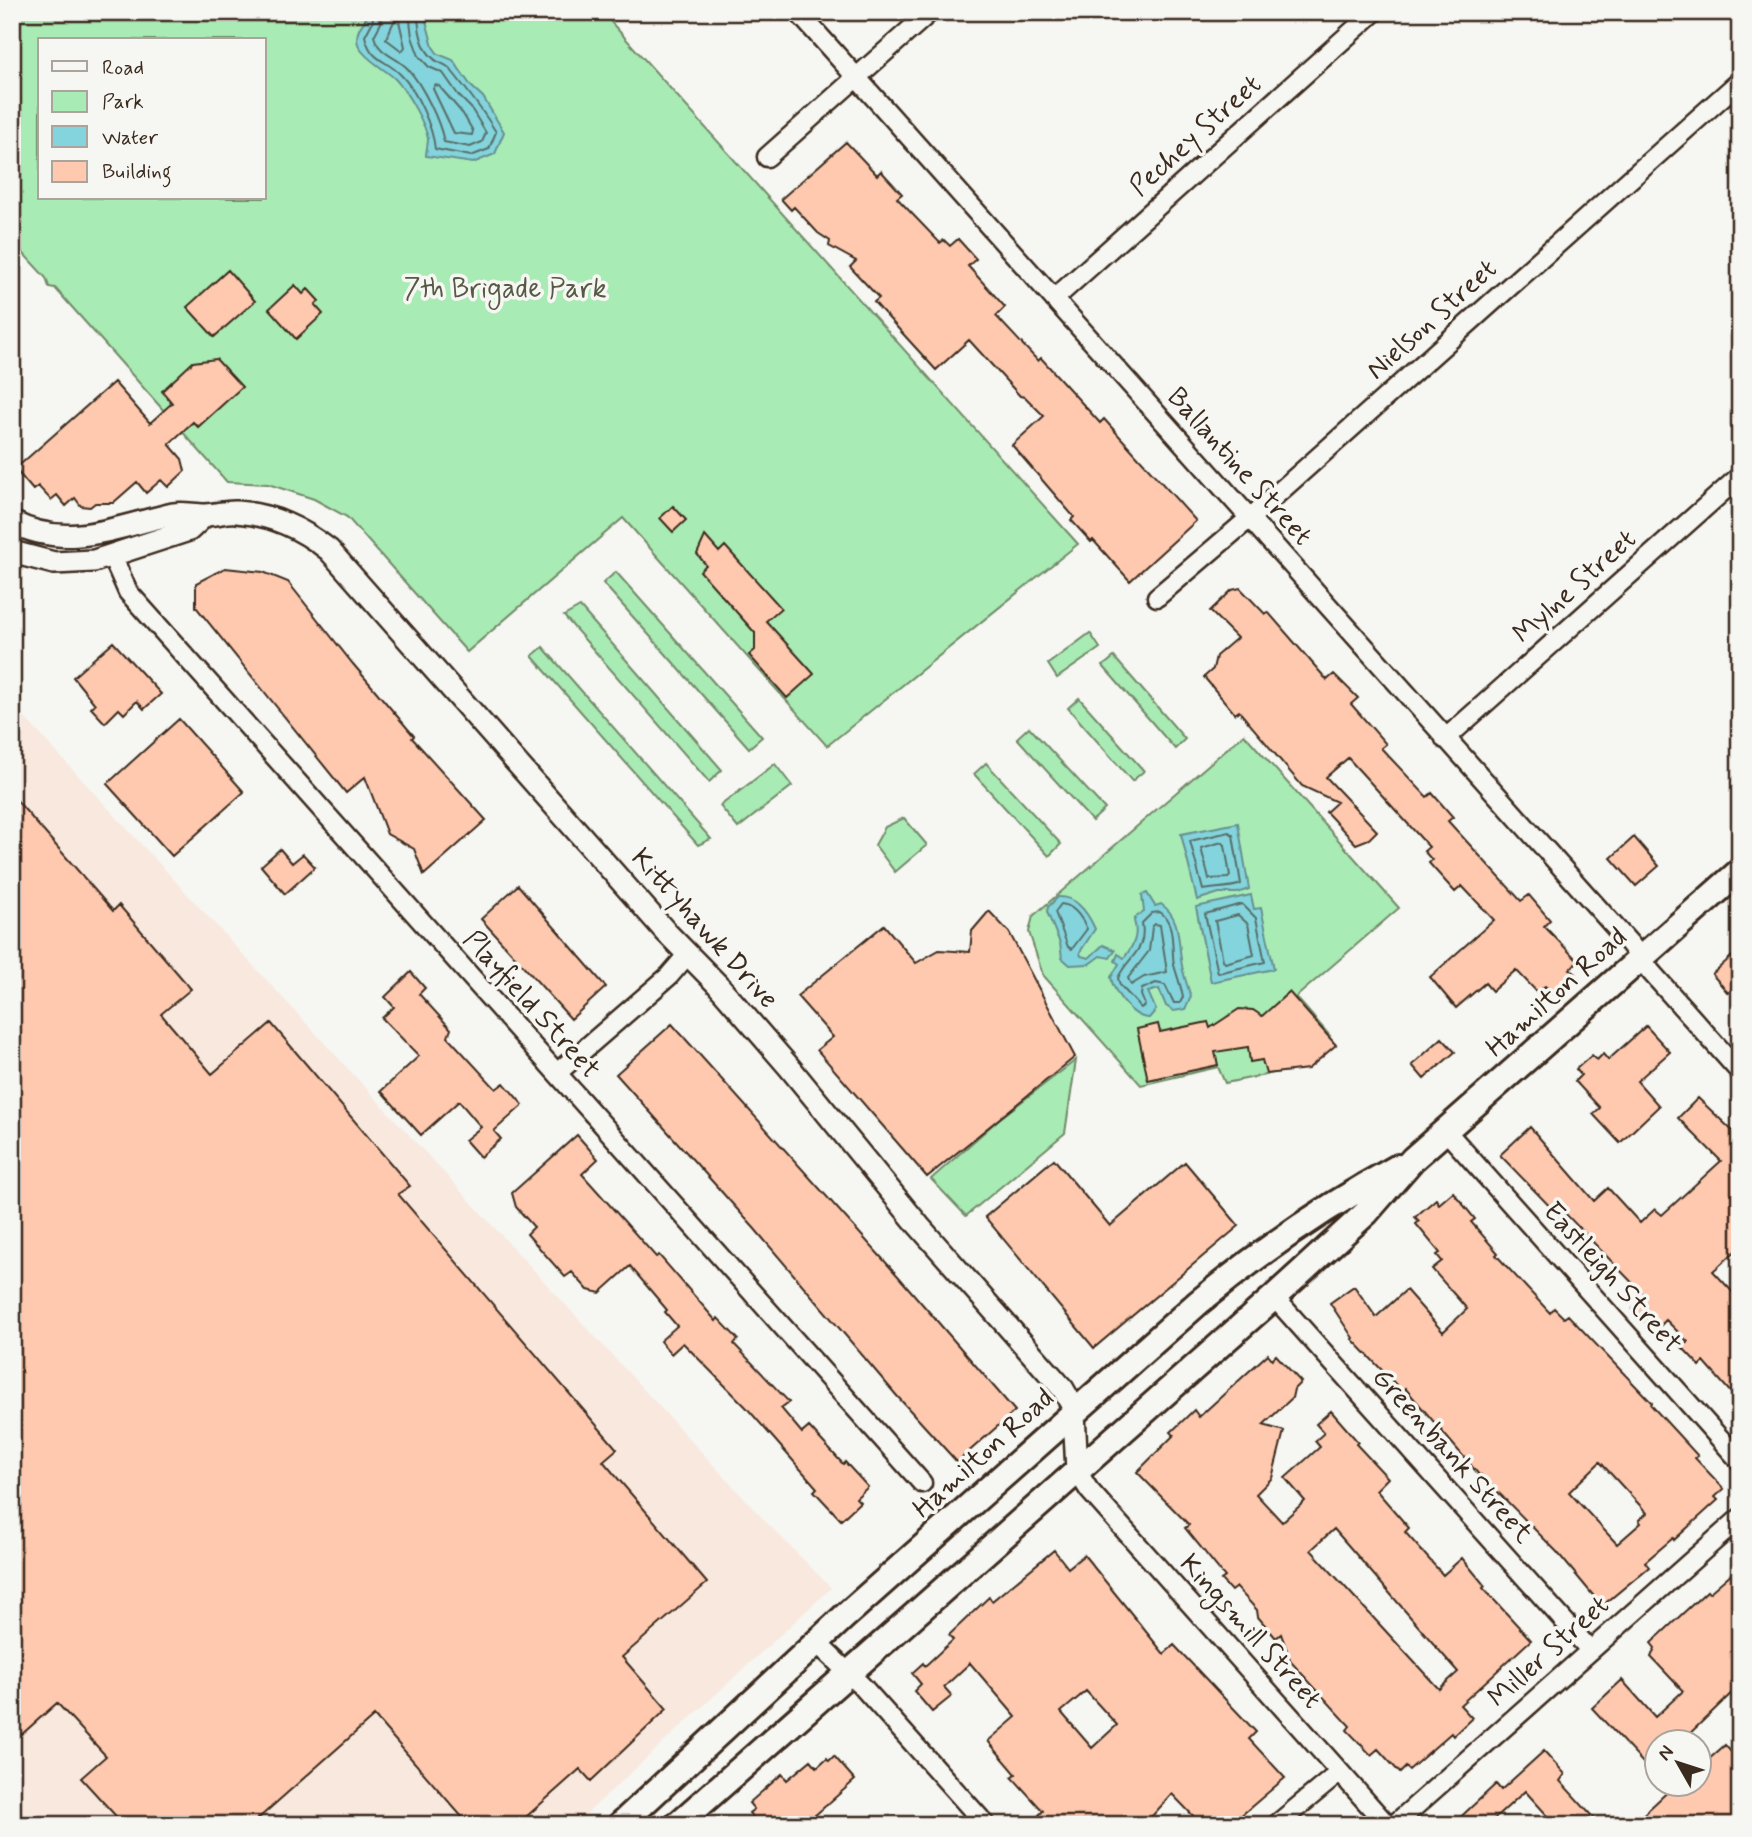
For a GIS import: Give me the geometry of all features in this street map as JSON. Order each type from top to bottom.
[{"type":"main road","name":"Hamilton Road","points":[[677,1825],[1274,1297],[1366,1213],[1413,1159],[1740,871]]},
{"type":"main road","name":"Hamilton Road","points":[[620,1825],[817,1643],[1224,1281],[1347,1195],[1413,1159]]},
{"type":"street","name":"Ballantine Street","points":[[798,12],[1740,1072]]},
{"type":"street","points":[[767,157],[930,12]]},
{"type":"street","name":"Pechey Street","points":[[1054,299],[1374,12]]},
{"type":"street","name":"Nielson Street","points":[[1157,597],[1250,518],[1740,81]]},
{"type":"street","name":"Mylne Street","points":[[1445,739],[1740,476]]},
{"type":"street","name":"Kittyhawk Drive","points":[[12,522],[29,531],[55,536],[108,533],[176,514],[205,515],[235,511],[277,520],[305,531],[329,550],[821,1103],[919,1226],[1063,1390],[1074,1413],[1077,1471]]},
{"type":"street","name":"Kittyhawk Drive","points":[[12,552],[54,563],[94,561],[189,530],[205,515]]},
{"type":"street","name":"Playfield Street","points":[[112,556],[128,592],[922,1483]]},
{"type":"street","points":[[557,1073],[669,976],[688,954]]},
{"type":"street","name":"Eastleigh Street","points":[[1446,1131],[1740,1461]]},
{"type":"street","name":"Greenbank Street","points":[[1274,1297],[1590,1650]]},
{"type":"street","name":"Kingsmill Street","points":[[1077,1471],[1094,1497],[1387,1825]]},
{"type":"street","name":"Miller Street","points":[[1394,1825],[1740,1518]]},
{"type":"street","points":[[817,1643],[848,1673],[986,1825]]},
{"type":"street","points":[[1276,1825],[1340,1772]]},
{"type":"shaded area","points":[[12,704],[765,1521],[831,1588],[574,1825],[12,1825]]},
{"type":"green space","name":"7th Brigade Park","points":[[12,12],[602,12],[1078,544],[827,746],[623,518],[467,652],[347,517],[314,499],[268,484],[227,482],[55,288],[49,287],[46,278],[12,241]]},
{"type":"green space","points":[[616,572],[762,737],[749,748],[603,583]]},
{"type":"green space","points":[[580,607],[722,770],[709,782],[564,616]]},
{"type":"green space","points":[[1090,633],[1100,648],[1057,678],[1048,664]]},
{"type":"green space","points":[[543,647],[711,839],[698,845],[532,656]]},
{"type":"green space","points":[[1114,657],[1185,739],[1175,749],[1103,666]]},
{"type":"green space","points":[[1079,698],[1144,771],[1132,781],[1068,708]]},
{"type":"green space","points":[[1029,727],[1105,809],[1092,821],[1017,738]]},
{"type":"green space","points":[[1244,734],[1399,908],[1296,997],[1330,1036],[1290,1070],[1225,1083],[1218,1067],[1141,1085],[1043,975],[1029,932],[1033,916]]},
{"type":"green space","points":[[986,763],[1061,844],[1049,856],[974,774]]},
{"type":"green space","points":[[775,764],[792,786],[738,828],[720,806]]},
{"type":"green space","points":[[904,818],[927,845],[895,872],[875,845],[885,827]]},
{"type":"green space","points":[[1076,1060],[1065,1133],[966,1216],[931,1179],[999,1119]]},
{"type":"water","points":[[365,12],[424,13],[433,47],[438,54],[453,60],[471,86],[483,97],[504,132],[495,154],[473,163],[426,156],[427,133],[411,100],[397,81],[360,48],[357,40],[359,30],[366,19]]},
{"type":"water","points":[[1238,823],[1249,889],[1237,893],[1219,893],[1197,900],[1181,834]]},
{"type":"water","points":[[1147,893],[1155,906],[1161,904],[1167,909],[1175,922],[1182,969],[1191,997],[1185,1009],[1174,1011],[1166,1006],[1159,989],[1148,992],[1156,1010],[1149,1018],[1137,1014],[1125,1004],[1111,977],[1119,964],[1115,961],[1118,954],[1124,958],[1132,945],[1136,931],[1134,921],[1144,912],[1142,895]]},
{"type":"water","points":[[1251,895],[1254,909],[1261,908],[1274,969],[1211,982],[1196,907]]},
{"type":"water","points":[[1058,897],[1076,902],[1095,929],[1080,952],[1081,956],[1089,958],[1103,945],[1115,950],[1110,958],[1100,956],[1089,964],[1070,965],[1062,958],[1060,943],[1047,912],[1048,907]]},
{"type":"building","points":[[846,142],[877,175],[881,171],[902,194],[897,198],[940,243],[944,240],[950,246],[958,239],[976,259],[968,266],[1005,307],[996,316],[1038,361],[1041,358],[1100,423],[1104,419],[1196,521],[1130,581],[1071,520],[1074,517],[1012,445],[1044,416],[1025,397],[1020,396],[969,340],[936,370],[874,302],[879,298],[850,267],[856,261],[829,246],[830,241],[818,233],[794,207],[791,210],[781,199]]},
{"type":"building","points":[[228,270],[255,301],[214,337],[187,307]]},
{"type":"building","points":[[295,285],[303,294],[308,289],[319,301],[315,305],[323,314],[296,339],[269,309]]},
{"type":"building","points":[[216,359],[242,387],[198,427],[193,422],[169,444],[182,459],[185,471],[168,487],[161,480],[146,493],[137,482],[113,503],[81,506],[75,498],[66,506],[57,495],[51,500],[38,486],[33,490],[15,469],[114,382],[150,423],[172,403],[162,391],[193,362]]},
{"type":"building","points":[[673,506],[686,520],[673,532],[660,518]]},
{"type":"building","points":[[705,536],[719,552],[725,546],[781,608],[766,621],[814,674],[787,698],[749,655],[755,650],[755,633],[700,571],[706,565],[697,554]]},
{"type":"building","points":[[225,568],[263,572],[288,582],[414,736],[412,738],[486,820],[424,875],[414,849],[387,834],[365,777],[346,793],[196,607],[196,583]]},
{"type":"building","points":[[1240,588],[1265,614],[1268,612],[1327,680],[1334,674],[1358,698],[1351,704],[1386,744],[1381,748],[1427,797],[1432,793],[1453,817],[1448,821],[1521,901],[1529,895],[1550,920],[1544,926],[1578,961],[1570,969],[1575,973],[1553,994],[1545,986],[1537,992],[1516,970],[1492,991],[1485,983],[1456,1008],[1430,977],[1494,920],[1462,886],[1455,892],[1429,863],[1432,860],[1424,851],[1429,847],[1348,758],[1326,777],[1377,831],[1369,839],[1356,844],[1326,812],[1337,802],[1302,786],[1239,711],[1235,714],[1204,677],[1213,669],[1216,656],[1237,638],[1210,611],[1232,590]]},
{"type":"building","points":[[113,642],[161,694],[144,709],[137,701],[124,714],[119,709],[105,723],[91,708],[95,704],[73,677]]},
{"type":"building","points":[[179,719],[244,792],[172,856],[107,784]]},
{"type":"building","points":[[12,795],[113,911],[119,905],[191,989],[161,1014],[212,1074],[271,1023],[410,1186],[398,1194],[617,1449],[603,1461],[707,1583],[622,1657],[667,1709],[591,1781],[580,1769],[517,1825],[469,1825],[374,1716],[251,1825],[124,1825],[81,1778],[106,1756],[57,1703],[21,1735],[12,1725]]},
{"type":"building","points":[[1634,837],[1659,866],[1636,886],[1611,858]]},
{"type":"building","points":[[280,849],[292,863],[303,854],[315,867],[285,894],[261,866]]},
{"type":"building","points":[[518,885],[606,987],[571,1019],[481,919]]},
{"type":"building","points":[[989,911],[1009,932],[1075,1057],[927,1177],[817,1050],[833,1037],[797,996],[884,925],[916,963],[939,950],[970,952],[972,931]]},
{"type":"building","points":[[1740,949],[1740,983],[1728,993],[1712,974]]},
{"type":"building","points":[[411,972],[425,988],[419,994],[451,1029],[448,1037],[496,1089],[504,1083],[523,1105],[494,1131],[501,1139],[480,1157],[465,1140],[481,1127],[459,1101],[421,1135],[381,1091],[419,1056],[382,1018],[394,1007],[385,997]]},
{"type":"building","points":[[1289,992],[1336,1045],[1308,1069],[1266,1074],[1262,1060],[1250,1062],[1248,1047],[1215,1052],[1218,1065],[1148,1080],[1137,1029],[1158,1024],[1160,1032],[1208,1022],[1210,1028],[1239,1009],[1253,1010],[1262,1016]]},
{"type":"building","points":[[672,1024],[1015,1411],[957,1462],[616,1074]]},
{"type":"building","points":[[1646,1026],[1670,1052],[1637,1081],[1659,1106],[1620,1143],[1593,1114],[1600,1108],[1575,1081],[1581,1075],[1576,1069],[1592,1055],[1597,1060],[1603,1054],[1608,1060]]},
{"type":"building","points":[[1442,1038],[1455,1052],[1424,1079],[1412,1065]]},
{"type":"building","points":[[1698,1098],[1740,1138],[1740,1247],[1713,1271],[1740,1300],[1740,1403],[1704,1362],[1700,1366],[1682,1347],[1688,1342],[1666,1320],[1658,1328],[1648,1317],[1644,1321],[1633,1309],[1646,1297],[1564,1212],[1559,1216],[1500,1155],[1530,1127],[1594,1201],[1608,1188],[1640,1223],[1655,1209],[1662,1215],[1721,1161],[1678,1118]]},
{"type":"building","points":[[577,1135],[598,1159],[582,1174],[656,1257],[659,1255],[716,1321],[718,1318],[738,1339],[734,1344],[789,1402],[781,1408],[802,1433],[809,1427],[868,1487],[856,1498],[860,1502],[841,1520],[814,1491],[817,1488],[746,1407],[683,1343],[671,1354],[660,1341],[677,1326],[630,1266],[600,1293],[588,1290],[572,1272],[565,1277],[527,1234],[534,1227],[516,1207],[512,1193]]},
{"type":"building","points":[[1054,1159],[1110,1226],[1185,1162],[1239,1226],[1094,1348],[985,1217]]},
{"type":"building","points":[[1453,1192],[1475,1219],[1471,1222],[1498,1253],[1496,1255],[1550,1313],[1554,1308],[1564,1318],[1568,1315],[1652,1403],[1698,1456],[1695,1458],[1724,1489],[1715,1497],[1718,1500],[1645,1562],[1649,1567],[1602,1606],[1557,1552],[1480,1476],[1405,1388],[1402,1391],[1352,1339],[1330,1303],[1354,1286],[1376,1317],[1406,1290],[1443,1332],[1467,1309],[1432,1269],[1442,1261],[1437,1255],[1440,1253],[1416,1224],[1419,1221],[1415,1217],[1436,1199],[1439,1204]],"holes":[[[1600,1462],[1647,1513],[1639,1520],[1641,1523],[1617,1544],[1569,1492]]]},
{"type":"building","points":[[1268,1354],[1272,1359],[1276,1355],[1301,1382],[1294,1389],[1292,1398],[1263,1425],[1284,1431],[1272,1478],[1256,1494],[1282,1522],[1305,1501],[1285,1478],[1320,1447],[1315,1441],[1324,1433],[1316,1424],[1331,1411],[1358,1442],[1356,1444],[1388,1478],[1376,1490],[1409,1528],[1405,1532],[1443,1575],[1462,1558],[1485,1586],[1483,1588],[1531,1640],[1460,1705],[1472,1718],[1409,1770],[1406,1767],[1400,1773],[1378,1749],[1371,1755],[1347,1730],[1350,1726],[1291,1662],[1281,1634],[1276,1638],[1258,1617],[1257,1610],[1236,1587],[1231,1591],[1221,1580],[1225,1577],[1185,1528],[1189,1525],[1137,1472],[1174,1435],[1171,1432],[1194,1410],[1199,1417]],"holes":[[[1334,1529],[1458,1672],[1439,1689],[1311,1550]]]},
{"type":"building","points":[[1054,1550],[1068,1568],[1084,1555],[1164,1654],[1174,1645],[1256,1732],[1249,1739],[1285,1778],[1230,1825],[1202,1825],[1172,1794],[1144,1825],[1048,1825],[1039,1815],[1043,1811],[1012,1777],[1016,1774],[988,1741],[1016,1717],[970,1663],[944,1687],[952,1696],[932,1712],[914,1691],[921,1684],[912,1673],[923,1663],[925,1666],[953,1640],[949,1635],[989,1597],[992,1601]],"holes":[[[1086,1691],[1117,1725],[1092,1748],[1061,1712]]]},
{"type":"building","points":[[1740,1566],[1740,1685],[1695,1728],[1644,1728],[1644,1764],[1592,1708],[1622,1680],[1655,1717],[1683,1691],[1651,1657],[1655,1648],[1651,1643],[1707,1591],[1709,1593]]},
{"type":"building","points":[[1725,1745],[1740,1762],[1740,1825],[1632,1825],[1661,1798],[1714,1798],[1714,1755]]},
{"type":"building","points":[[1544,1751],[1565,1774],[1560,1781],[1600,1825],[1556,1825],[1525,1791],[1488,1825],[1452,1825],[1496,1784],[1501,1790]]},
{"type":"building","points":[[834,1756],[855,1780],[804,1825],[759,1825],[749,1813],[754,1809],[749,1803],[782,1774],[787,1780],[811,1760],[817,1767],[827,1758],[829,1761]]}]
